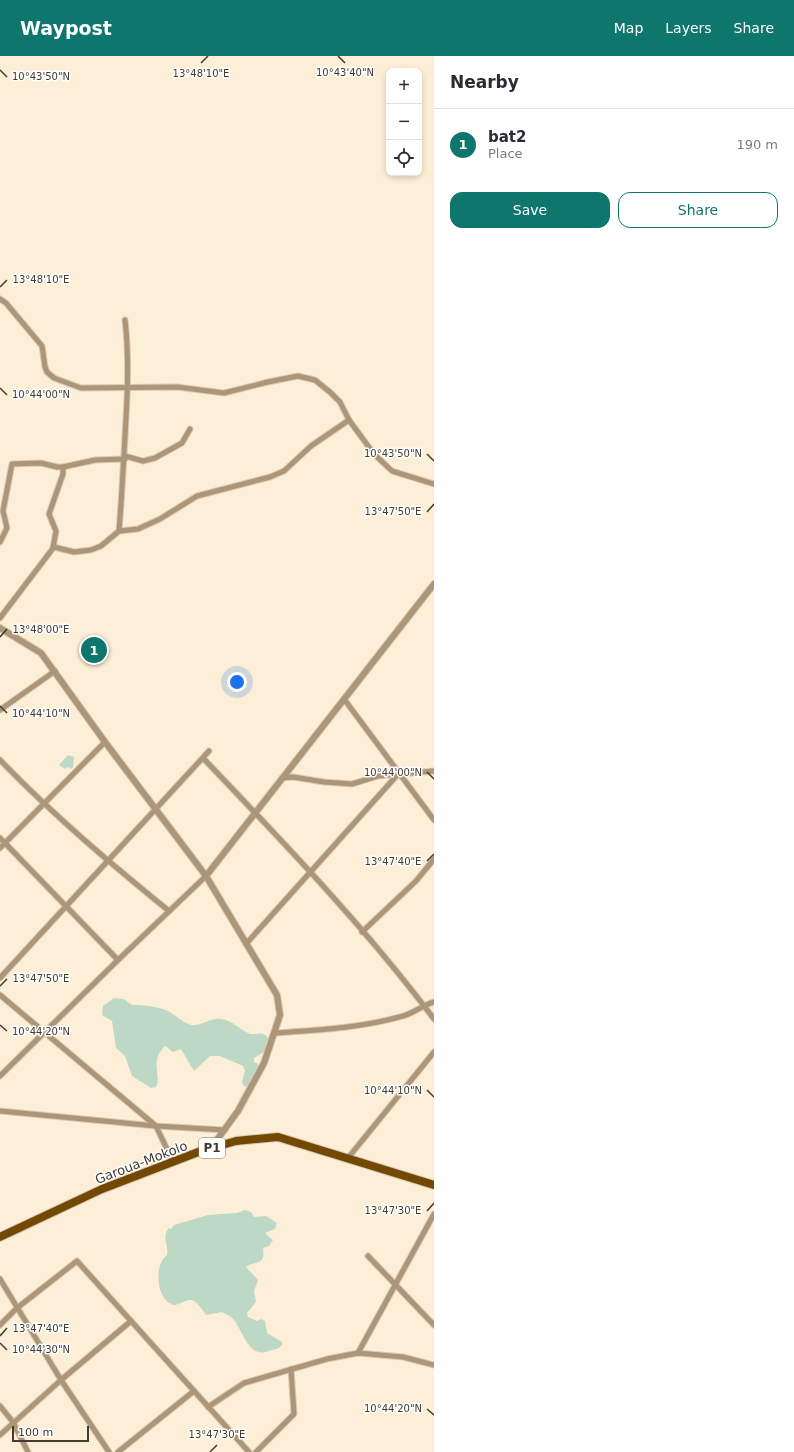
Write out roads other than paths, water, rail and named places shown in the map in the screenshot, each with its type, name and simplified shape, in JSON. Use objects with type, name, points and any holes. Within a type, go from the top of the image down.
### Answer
[{"type":"main road","name":"Garoua-Mokolo","points":[[0,1237],[102,1189],[211,1148],[236,1141],[278,1137],[434,1185]]},
{"type":"street","points":[[0,299],[6,303],[42,346],[45,367],[51,376],[82,388],[177,387],[224,393],[268,382],[303,376],[315,380],[340,402],[349,420],[374,454],[392,472],[434,484]]},
{"type":"street","points":[[119,532],[125,457],[127,387],[128,345],[125,320]]},
{"type":"street","points":[[53,548],[55,546],[74,552],[91,550],[102,546],[119,532],[138,529],[160,519],[205,493],[258,481],[279,473],[311,446],[349,420]]},
{"type":"street","points":[[0,542],[7,528],[3,511],[12,464],[41,463],[63,467],[95,460],[125,457],[143,461],[155,458],[182,443],[190,429]]},
{"type":"street","points":[[0,618],[53,548],[56,532],[49,514],[63,474],[63,467]]},
{"type":"street","points":[[0,1076],[206,876],[254,812],[434,584]]},
{"type":"street","points":[[0,628],[38,650],[55,671],[105,742],[206,876],[277,995],[280,1015],[264,1063],[238,1111],[211,1148]]},
{"type":"street","points":[[0,710],[55,671]]},
{"type":"street","points":[[344,699],[434,820]]},
{"type":"street","points":[[0,848],[105,742]]},
{"type":"street","points":[[0,978],[209,751]]},
{"type":"street","points":[[203,758],[310,872],[424,1005],[434,1019]]},
{"type":"street","points":[[0,760],[43,804],[108,861],[169,911]]},
{"type":"street","points":[[282,778],[293,777],[324,782],[352,784],[378,776],[434,771]]},
{"type":"street","points":[[246,944],[399,773]]},
{"type":"street","points":[[0,838],[118,960]]},
{"type":"street","points":[[362,932],[416,881],[434,859]]},
{"type":"street","points":[[0,995],[43,1033],[156,1126],[173,1162]]},
{"type":"street","points":[[274,1033],[333,1030],[379,1022],[406,1015],[424,1005],[434,1002]]},
{"type":"street","points":[[348,1158],[434,1052]]},
{"type":"street","points":[[0,1111],[156,1126],[225,1130]]},
{"type":"street","points":[[358,1353],[434,1214]]},
{"type":"street","points":[[368,1256],[381,1268],[395,1286],[416,1304],[434,1325]]},
{"type":"street","points":[[0,1325],[17,1308],[77,1261],[249,1452]]},
{"type":"street","points":[[0,1279],[61,1380],[109,1452]]},
{"type":"street","points":[[0,1435],[13,1422],[130,1321]]},
{"type":"street","points":[[208,1407],[244,1382],[358,1353],[403,1357],[434,1365]]},
{"type":"street","points":[[256,1452],[294,1414],[291,1369]]},
{"type":"street","points":[[118,1452],[194,1391]]},
{"type":"street","points":[[0,1406],[13,1422],[28,1452]]},
{"type":"place","name":"bat2","points":[[94,650]]}]
